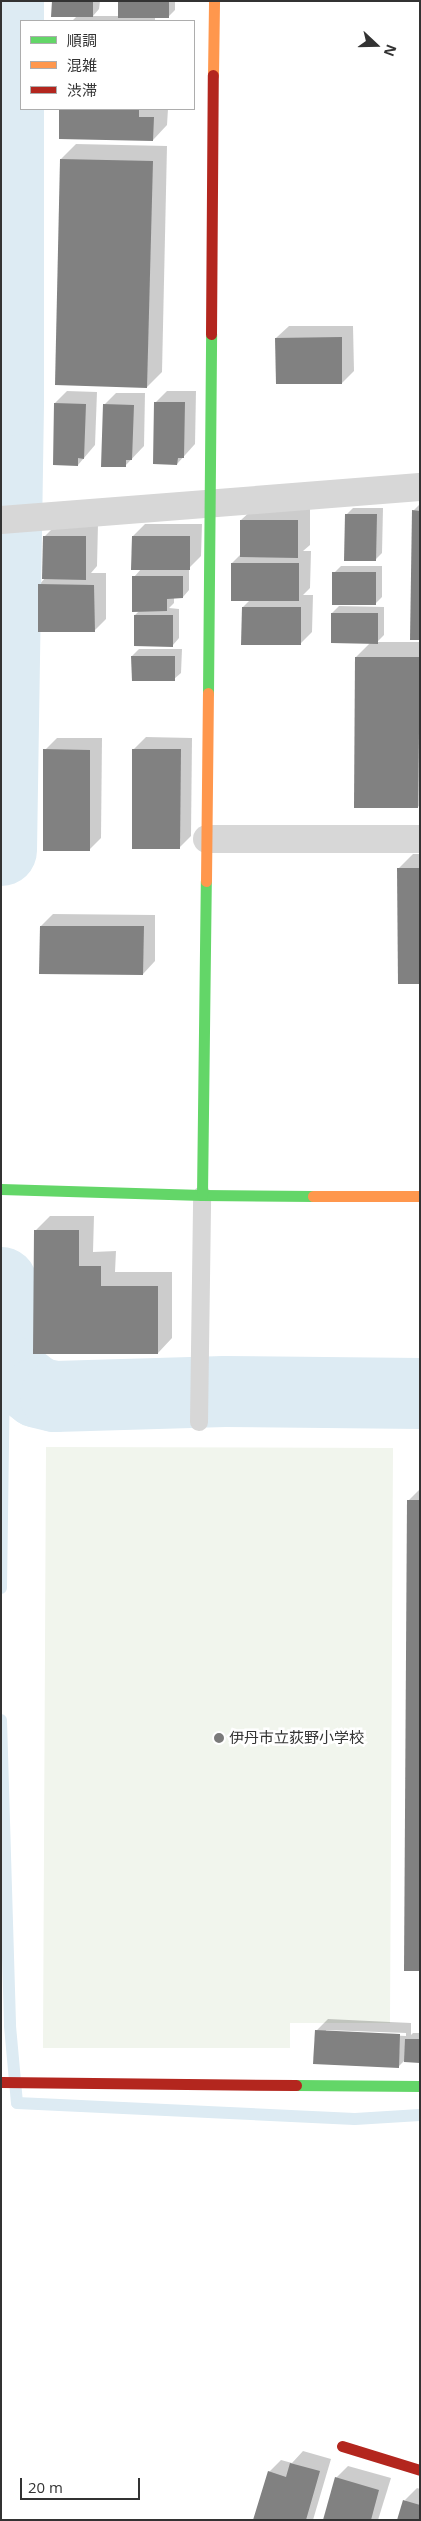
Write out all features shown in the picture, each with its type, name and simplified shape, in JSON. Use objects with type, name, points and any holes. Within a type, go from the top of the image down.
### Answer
[{"type":"street","points":[[202,1195],[214,1]]},
{"type":"street","points":[[11,519],[420,487]]},
{"type":"street","points":[[207,839],[420,839]]},
{"type":"street","points":[[1,1189],[202,1195],[420,1196]]},
{"type":"street","points":[[1,2082],[420,2086]]},
{"type":"street","points":[[342,2446],[420,2470]]},
{"type":"lane","points":[[199,1422],[202,1195]]},
{"type":"shaded area","name":"伊丹市立荻野小学校","points":[[46,1447],[393,1448],[390,2023],[290,2023],[290,2048],[43,2048]]},
{"type":"building","points":[[52,1],[93,1],[93,17],[51,17]]},
{"type":"building","points":[[118,1],[169,1],[169,18],[118,18]]},
{"type":"building","points":[[59,110],[139,110],[139,117],[154,117],[153,141],[59,139]]},
{"type":"building","points":[[60,159],[153,161],[147,388],[55,385]]},
{"type":"building","points":[[342,337],[342,384],[276,384],[275,338]]},
{"type":"building","points":[[154,402],[185,402],[184,458],[178,458],[177,465],[153,464]]},
{"type":"building","points":[[54,403],[86,404],[84,459],[78,458],[78,466],[53,465]]},
{"type":"building","points":[[103,404],[134,405],[132,460],[126,460],[126,467],[101,467]]},
{"type":"building","points":[[412,510],[420,511],[420,640],[410,640]]},
{"type":"building","points":[[345,514],[377,514],[376,561],[344,561]]},
{"type":"building","points":[[240,520],[298,520],[298,558],[240,557]]},
{"type":"building","points":[[43,536],[86,536],[86,580],[42,579]]},
{"type":"building","points":[[132,536],[190,536],[190,570],[131,570]]},
{"type":"building","points":[[231,563],[299,563],[299,601],[231,601]]},
{"type":"building","points":[[332,572],[376,572],[376,605],[332,605]]},
{"type":"building","points":[[132,576],[183,576],[183,598],[167,599],[167,611],[132,612]]},
{"type":"building","points":[[38,584],[94,585],[95,632],[38,632]]},
{"type":"building","points":[[242,607],[301,607],[301,645],[241,645]]},
{"type":"building","points":[[331,613],[378,613],[378,644],[331,643]]},
{"type":"building","points":[[134,615],[173,615],[173,647],[134,646]]},
{"type":"building","points":[[131,656],[175,656],[175,681],[132,681]]},
{"type":"building","points":[[355,657],[420,657],[418,808],[354,808]]},
{"type":"building","points":[[43,749],[90,750],[90,851],[43,851]]},
{"type":"building","points":[[132,749],[181,749],[180,849],[132,849]]},
{"type":"building","points":[[397,868],[420,868],[420,984],[398,984]]},
{"type":"building","points":[[40,926],[144,926],[143,975],[39,974]]},
{"type":"building","points":[[34,1230],[79,1230],[79,1266],[101,1266],[101,1286],[158,1286],[158,1354],[33,1354]]},
{"type":"building","points":[[407,1500],[420,1500],[420,1971],[404,1971]]},
{"type":"building","points":[[315,2030],[400,2034],[399,2068],[313,2064]]},
{"type":"building","points":[[405,2039],[420,2039],[420,2063],[404,2062]]},
{"type":"building","points":[[290,2463],[320,2471],[306,2520],[253,2520],[268,2471],[286,2477]]},
{"type":"building","points":[[335,2477],[379,2490],[371,2520],[323,2520]]},
{"type":"building","points":[[403,2500],[420,2505],[420,2520],[397,2520]]},
{"type":"waterway","points":[[1,850],[8,400],[8,1]]},
{"type":"waterway","points":[[1,1282],[4,1367],[37,1392],[55,1396],[224,1391],[420,1393]]},
{"type":"waterway","points":[[1,1588],[4,1367]]},
{"type":"waterway","points":[[1,1720],[10,2026],[17,2103],[355,2119],[420,2115]]},
{"type":"traffic: fast","points":[[208,693],[211,334]]},
{"type":"traffic: fast","points":[[202,1195],[206,881]]},
{"type":"traffic: fast","points":[[1,1189],[313,1196]]},
{"type":"traffic: fast","points":[[296,2085],[420,2086]]},
{"type":"traffic: slow","points":[[213,75],[214,1]]},
{"type":"traffic: slow","points":[[206,881],[208,693]]},
{"type":"traffic: slow","points":[[313,1196],[420,1196]]},
{"type":"traffic: jam","points":[[211,334],[213,75]]},
{"type":"traffic: jam","points":[[1,2082],[296,2085]]},
{"type":"traffic: jam","points":[[342,2446],[420,2470]]},
{"type":"place","name":"伊丹市立荻野小学校","points":[[219,1738]]}]
